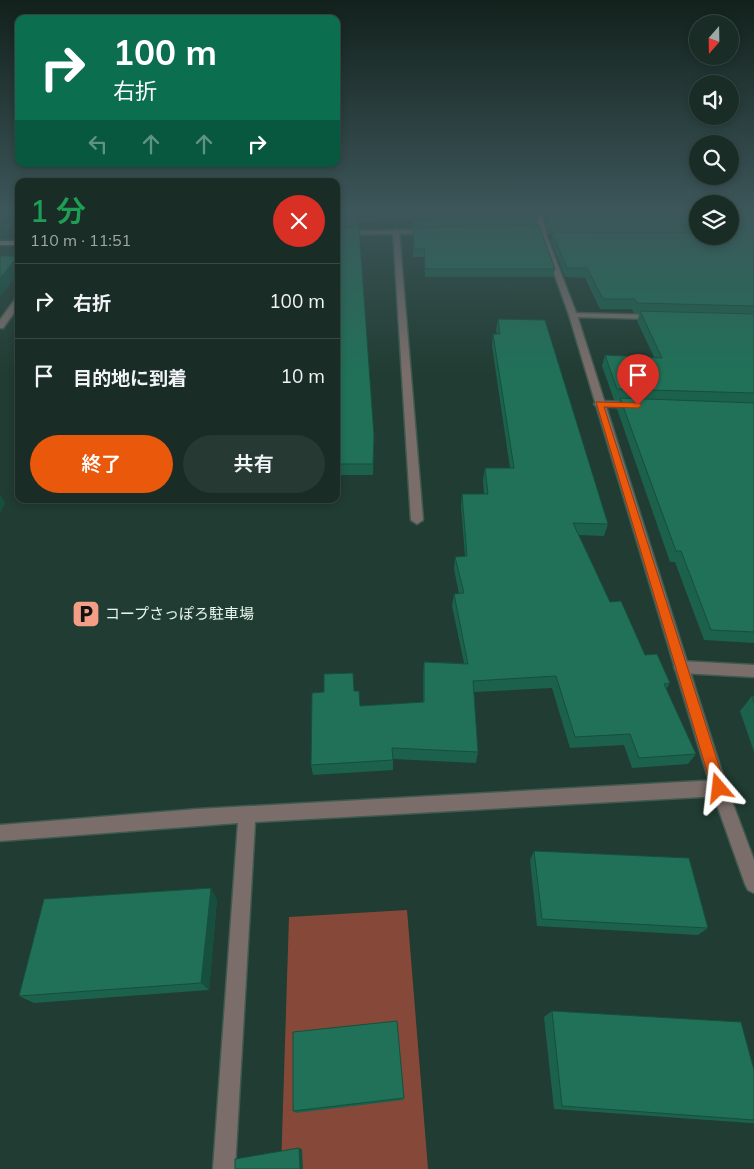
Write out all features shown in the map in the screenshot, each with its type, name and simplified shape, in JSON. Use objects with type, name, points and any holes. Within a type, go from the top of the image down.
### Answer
[{"type":"street","points":[[398,265],[417,520]]},
{"type":"street","points":[[555,265],[573,315],[719,788],[754,884]]},
{"type":"street","points":[[0,326],[15,305]]},
{"type":"street","points":[[573,315],[668,317]]},
{"type":"street","points":[[599,404],[647,406]]},
{"type":"street","points":[[681,667],[754,671]]},
{"type":"street","points":[[0,833],[247,814],[719,788]]},
{"type":"street","points":[[224,1169],[247,814]]},
{"type":"shaded area","points":[[407,910],[428,1169],[281,1169],[289,917]]},
{"type":"building","points":[[0,265],[11,265],[0,278]]},
{"type":"building","points":[[340,265],[362,265],[374,436],[373,464],[340,464]]},
{"type":"building","points":[[425,265],[553,265],[555,269],[425,269]]},
{"type":"building","points":[[566,265],[754,265],[754,306],[637,303],[635,299],[603,299],[587,268],[567,268]]},
{"type":"building","points":[[640,311],[754,314],[754,393],[617,389],[605,355],[662,358]]},
{"type":"building","points":[[498,319],[545,320],[608,524],[573,523],[610,602],[621,601],[645,655],[657,654],[670,683],[664,684],[696,754],[639,758],[630,734],[575,737],[556,676],[473,681],[478,752],[392,748],[393,760],[311,765],[312,693],[324,692],[324,674],[353,673],[354,691],[359,691],[360,706],[424,702],[424,662],[468,664],[454,594],[464,593],[455,557],[467,556],[462,494],[488,494],[485,468],[514,468],[493,334],[500,334]]},
{"type":"building","points":[[620,398],[754,403],[754,632],[711,630],[681,551],[676,551]]},
{"type":"building","points":[[534,851],[689,858],[708,928],[542,919]]},
{"type":"building","points":[[211,888],[201,983],[19,996],[44,899]]},
{"type":"building","points":[[552,1011],[741,1022],[754,1070],[754,1120],[562,1106]]},
{"type":"building","points":[[397,1021],[404,1098],[293,1111],[293,1032]]},
{"type":"building","points":[[299,1148],[300,1169],[235,1169],[235,1159]]},
{"type":"place","name":"コープさっぽろ駐車場","points":[[86,614]]},
{"type":"route","points":[[638,405],[599,404],[719,788]]}]
